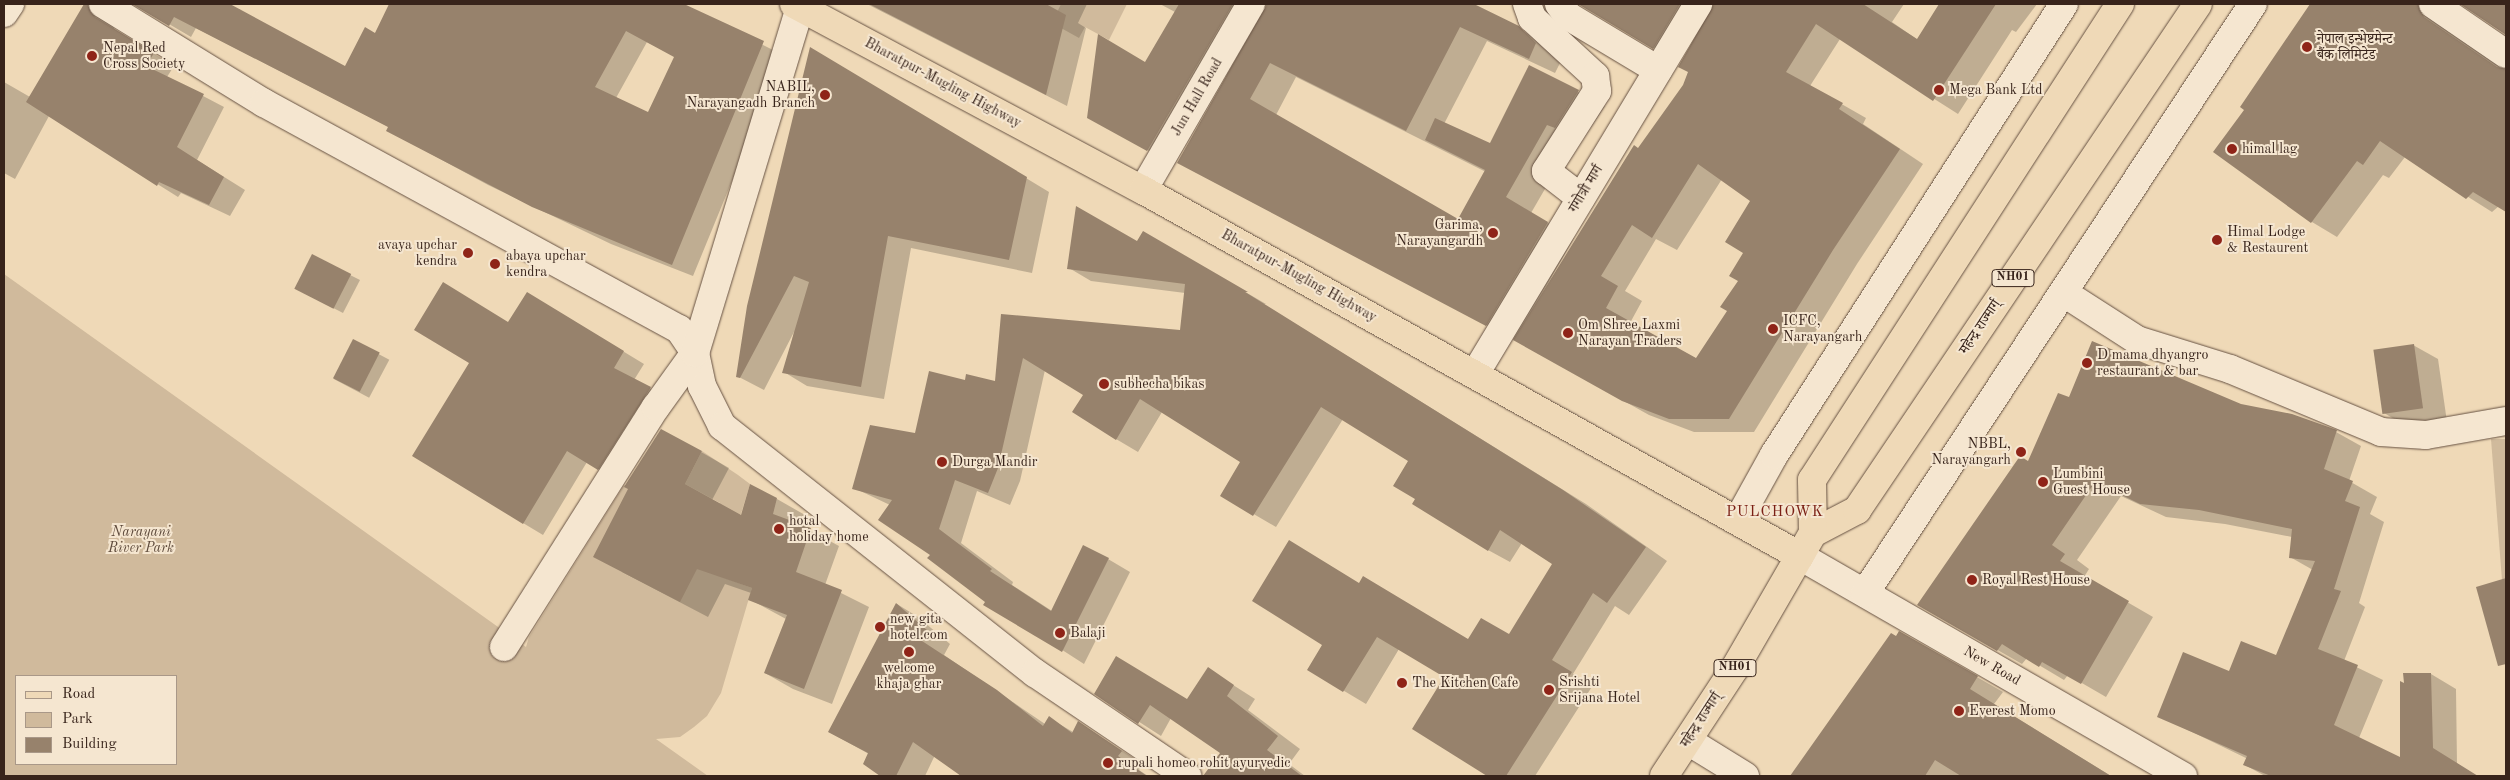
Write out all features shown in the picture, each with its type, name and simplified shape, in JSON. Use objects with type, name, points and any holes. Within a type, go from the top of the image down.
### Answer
[{"type":"main road","name":"महेन्द्र राज्मार्ग्","points":[[1664,776],[1736,668],[1806,545],[1812,480],[2120,4]]},
{"type":"main road","name":"महेन्द्र राज्मार्ग्","points":[[1806,545],[1857,510],[2198,4]]},
{"type":"main road","name":"Bharatpur-Mugling Highway","points":[[798,5],[1143,190],[1738,520],[1806,545]]},
{"type":"street","points":[[4,13],[10,4]]},
{"type":"street","points":[[103,4],[264,103],[649,310],[679,329],[695,353],[702,386],[722,426],[1035,673],[1187,776]]},
{"type":"street","name":"Jun Hall Road","points":[[1143,190],[1251,4]]},
{"type":"street","points":[[1527,4],[1532,18],[1595,76],[1597,91],[1546,171],[1581,198]]},
{"type":"street","points":[[1560,4],[1568,16],[1658,70]]},
{"type":"street","name":"गंगोत्री मार्ग","points":[[1475,374],[1698,4]]},
{"type":"street","points":[[1738,520],[1774,455],[2064,4]]},
{"type":"street","points":[[1865,593],[2064,294],[2253,4]]},
{"type":"street","points":[[2433,4],[2506,54]]},
{"type":"street","points":[[504,647],[656,406],[695,353],[798,5]]},
{"type":"street","points":[[2064,294],[2137,340],[2230,369],[2381,432],[2426,436],[2506,420]]},
{"type":"street","name":"New Road","points":[[1806,545],[1865,593],[2183,776]]},
{"type":"street","points":[[1688,740],[1745,776]]},
{"type":"green space","points":[[1061,4],[1127,4],[1109,40],[1085,27],[1079,38],[1052,23]]},
{"type":"green space","name":"Narayani River Park","points":[[4,274],[526,647],[529,637],[624,485],[706,530],[720,503],[685,484],[702,451],[738,475],[750,484],[722,577],[752,588],[721,693],[707,716],[680,737],[656,739],[708,776],[4,776]]},
{"type":"green space","points":[[2491,439],[2506,439],[2506,578],[2502,580]]},
{"type":"building","points":[[84,4],[87,4],[95,17],[154,53],[146,66],[204,94],[177,147],[224,177],[209,205],[159,182],[157,186],[26,102]]},
{"type":"building","points":[[132,4],[230,4],[345,66],[365,27],[375,33],[389,4],[684,4],[764,41],[672,265],[532,207],[386,131],[388,127],[174,17],[169,26]],"holes":[[[626,31],[674,57],[648,112],[595,87]]]},
{"type":"building","points":[[869,4],[1046,4],[1066,15],[1046,95]]},
{"type":"building","points":[[1179,4],[1233,4],[1147,151],[1087,118],[1098,34],[1145,62]]},
{"type":"building","points":[[1267,4],[1474,4],[1519,26],[1536,43],[1529,59],[1460,27],[1406,131],[1270,63],[1250,99],[1458,219],[1485,170],[1425,140],[1435,118],[1490,143],[1529,65],[1579,90],[1555,128],[1547,125],[1506,197],[1548,222],[1486,326],[1177,163]]},
{"type":"building","points":[[1578,4],[1680,4],[1653,49]]},
{"type":"building","points":[[1714,4],[1863,4],[1917,39],[1939,4],[1996,4],[1933,101],[1816,24],[1786,72],[1843,103],[1839,109],[1900,149],[1833,250],[1729,419],[1669,419],[1622,401],[1513,340],[1634,145],[1638,148],[1683,85],[1688,72],[1678,67]],"holes":[[[1698,164],[1750,201],[1725,242],[1743,253],[1729,276],[1738,281],[1720,307],[1727,311],[1696,358],[1606,308],[1618,286],[1601,276],[1632,225],[1652,238]]]},
{"type":"building","points":[[2310,4],[2418,4],[2424,17],[2497,67],[2506,69],[2506,212],[2473,192],[2466,199],[2380,141],[2363,165],[2357,161],[2311,223],[2213,152],[2244,110],[2240,107]]},
{"type":"building","points":[[2460,4],[2506,4],[2506,35]]},
{"type":"building","points":[[810,47],[1027,177],[1009,260],[888,236],[861,387],[782,373],[809,282],[794,276],[740,378],[736,377],[747,306]]},
{"type":"building","points":[[1076,206],[1137,241],[1143,231],[1248,292],[1245,292],[1563,490],[1646,547],[1607,603],[1593,593],[1552,660],[1572,672],[1506,776],[1487,776],[1412,729],[1444,677],[1377,637],[1343,692],[1307,670],[1322,645],[1252,601],[1289,540],[1359,583],[1363,576],[1468,639],[1481,618],[1509,634],[1552,564],[1500,530],[1488,551],[1412,504],[1415,499],[1393,486],[1408,461],[1321,407],[1253,516],[1220,496],[1240,462],[1140,399],[1116,440],[1072,412],[1083,395],[1023,358],[998,468],[988,493],[955,480],[939,529],[992,569],[990,571],[1051,611],[1083,545],[1109,558],[1062,652],[983,605],[985,602],[927,558],[930,555],[878,520],[892,500],[852,489],[870,425],[915,433],[929,371],[965,380],[966,374],[995,381],[1001,314],[1180,330],[1185,284],[1067,269]]},
{"type":"building","points":[[312,254],[351,274],[333,309],[294,289]]},
{"type":"building","points":[[443,282],[508,322],[527,292],[624,351],[614,368],[651,387],[598,470],[567,451],[523,524],[412,456],[469,363],[414,330]]},
{"type":"building","points":[[353,339],[380,353],[360,392],[333,378]]},
{"type":"building","points":[[2092,341],[2241,404],[2292,414],[2337,430],[2324,469],[2353,481],[2345,501],[2360,507],[2334,589],[2341,591],[2318,649],[2358,665],[2334,725],[2400,757],[2400,681],[2404,683],[2403,673],[2431,673],[2433,748],[2478,776],[2271,776],[2243,765],[2247,756],[2157,717],[2183,652],[2229,671],[2241,641],[2276,655],[2315,561],[2289,558],[2292,529],[2199,510],[2140,504],[2095,482],[2052,545],[2065,554],[2060,561],[2129,601],[2081,684],[2042,662],[2039,667],[2002,644],[1997,651],[1917,605],[2020,456],[2028,461],[2058,393],[2069,397]]},
{"type":"building","points":[[2414,344],[2423,408],[2382,414],[2373,350]]},
{"type":"building","points":[[661,429],[702,451],[685,484],[741,515],[750,484],[777,498],[773,514],[811,528],[796,572],[842,590],[804,689],[764,673],[787,615],[748,600],[752,588],[697,569],[680,602],[593,557],[628,489],[624,487]]},
{"type":"building","points":[[2506,578],[2506,664],[2498,666],[2476,587]]},
{"type":"building","points":[[896,603],[928,631],[922,641],[997,690],[1043,726],[1049,716],[1072,733],[1078,721],[1122,751],[1118,756],[1147,776],[961,776],[913,742],[896,776],[880,776],[863,764],[868,753],[828,732]]},
{"type":"building","points":[[1899,631],[1978,676],[1970,689],[2111,776],[1961,776],[1935,760],[1925,776],[1790,776],[1891,633],[1896,636]]},
{"type":"building","points":[[1116,656],[1187,699],[1208,667],[1234,685],[1227,696],[1278,736],[1267,750],[1302,776],[1203,776],[1220,753],[1150,705],[1138,724],[1094,694]]},
{"type":"place","name":"नेपाल इन्भेष्टमेन्ट बैंक लिमिटेड","points":[[2307,47]]},
{"type":"place","name":"Nepal Red Cross Society","points":[[92,56]]},
{"type":"place","name":"Mega Bank Ltd","points":[[1939,90]]},
{"type":"place","name":"NABIL, Narayangadh Branch","points":[[825,95]]},
{"type":"place","name":"himal lag","points":[[2232,149]]},
{"type":"place","name":"Garima, Narayangardh","points":[[1493,233]]},
{"type":"place","name":"Himal Lodge & Restaurent","points":[[2217,240]]},
{"type":"place","name":"avaya upchar kendra","points":[[468,253]]},
{"type":"place","name":"abaya upchar kendra","points":[[495,264]]},
{"type":"place","name":"ICFC, Narayangarh","points":[[1773,329]]},
{"type":"place","name":"Om Shree Laxmi Narayan Traders","points":[[1568,333]]},
{"type":"place","name":"D mama dhyangro restaurant & bar","points":[[2087,363]]},
{"type":"place","name":"subhecha bikas","points":[[1104,384]]},
{"type":"place","name":"NBBL, Narayangarh","points":[[2021,452]]},
{"type":"place","name":"Durga Mandir","points":[[942,462]]},
{"type":"place","name":"Lumbini Guest House","points":[[2043,482]]},
{"type":"place","name":"hotal holiday home","points":[[779,529]]},
{"type":"place","name":"Royal Rest House","points":[[1972,580]]},
{"type":"place","name":"new gita hotel.com","points":[[880,627]]},
{"type":"place","name":"Balaji","points":[[1060,633]]},
{"type":"place","name":"welcome khaja ghar","points":[[909,652]]},
{"type":"place","name":"The Kitchen Cafe","points":[[1402,683]]},
{"type":"place","name":"Srishti Srijana Hotel","points":[[1549,690]]},
{"type":"place","name":"Everest Momo","points":[[1959,711]]},
{"type":"place","name":"rupali homeo rohit ayurvedic","points":[[1108,763]]},
{"type":"district","name":"PULCHOWK","points":[[1775,513]]}]
